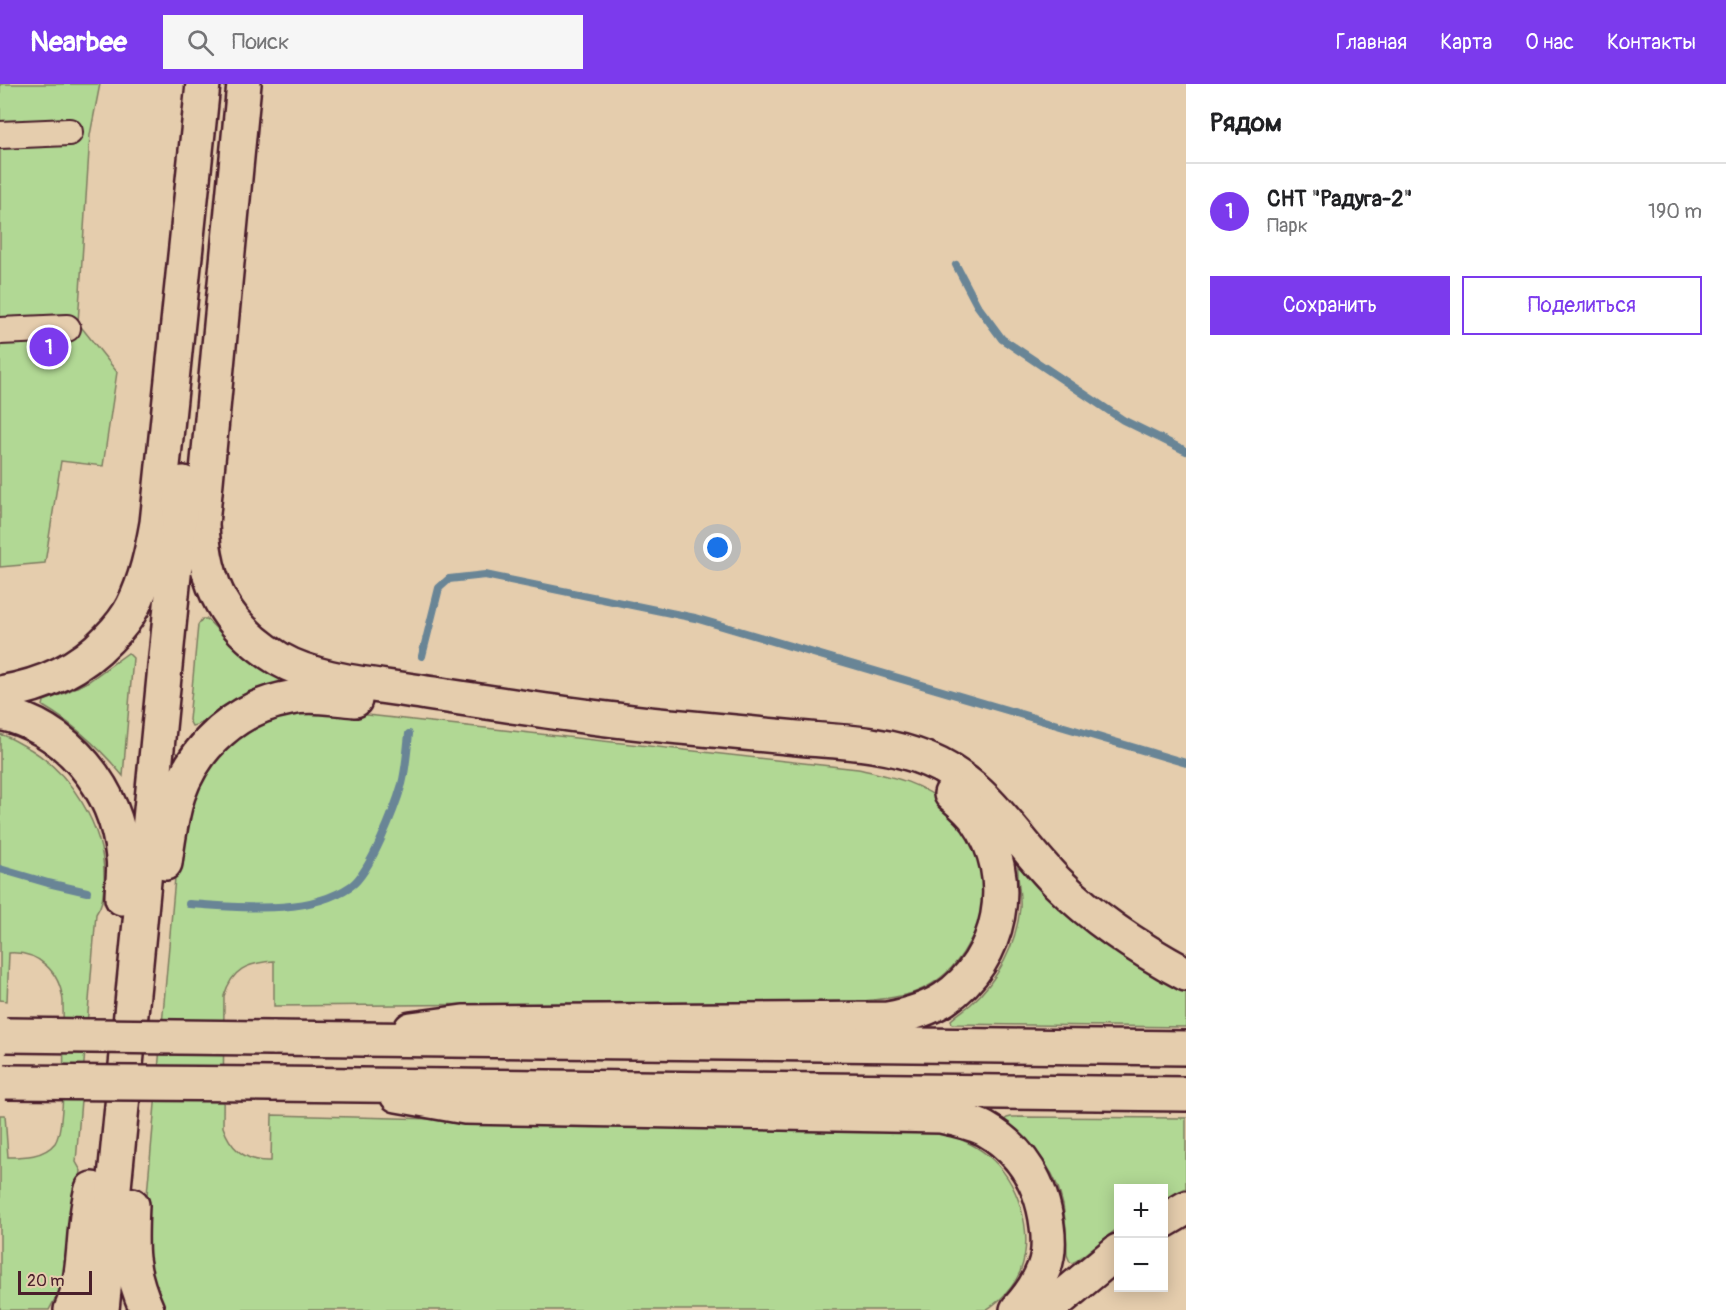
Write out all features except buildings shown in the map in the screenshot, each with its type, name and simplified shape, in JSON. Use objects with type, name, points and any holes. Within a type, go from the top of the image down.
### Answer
[{"type":"main road","points":[[0,693],[20,690],[47,681],[77,666],[118,628],[132,608],[143,583],[157,523],[203,84]]},
{"type":"main road","points":[[102,1310],[223,84]]},
{"type":"main road","points":[[244,84],[202,524],[202,546],[212,585],[235,622],[249,637],[264,649],[295,667],[328,677],[496,704],[675,726],[874,745],[904,752],[947,769],[984,796],[1040,863],[1078,901],[1127,938],[1186,974]]},
{"type":"main road","points":[[132,989],[158,923],[165,863],[177,797],[196,759],[218,733],[238,717],[270,702],[302,697],[423,704],[496,704]]},
{"type":"main road","points":[[0,713],[39,727],[55,736],[86,766],[106,799],[114,816],[124,858],[121,922],[132,989]]},
{"type":"main road","points":[[339,1039],[463,1022],[888,1019],[927,1008],[944,998],[975,970],[988,948],[1000,908],[998,868],[993,850],[977,820],[947,792],[930,780],[896,767],[745,746],[675,726]]},
{"type":"main road","points":[[3,1035],[1186,1048]]},
{"type":"main road","points":[[3,1082],[1186,1094]]},
{"type":"main road","points":[[339,1085],[465,1107],[940,1116],[964,1120],[983,1129],[1013,1150],[1023,1161],[1042,1196],[1048,1236],[1045,1267],[1036,1287],[1017,1310]]},
{"type":"main road","points":[[71,1310],[80,1276],[91,1192],[121,1114]]},
{"type":"main road","points":[[121,1114],[133,1195],[130,1246],[133,1272],[147,1310]]},
{"type":"main road","points":[[1168,1219],[1186,1208]]},
{"type":"main road","points":[[1047,1310],[1114,1255]]},
{"type":"lane","points":[[0,135],[69,132]]},
{"type":"lane","points":[[0,332],[67,328]]},
{"type":"green space","points":[[0,84],[100,84],[90,135],[78,323],[117,372],[103,466],[61,461],[45,563],[0,567]]},
{"type":"green space","points":[[202,619],[207,619],[251,661],[283,678],[282,683],[245,695],[224,706],[201,723],[192,726],[189,720],[198,625]]},
{"type":"green space","points":[[128,653],[133,658],[123,776],[86,738],[43,706],[44,701],[89,681]]},
{"type":"green space","points":[[313,709],[858,769],[893,777],[916,785],[937,797],[948,806],[968,834],[976,849],[984,881],[981,914],[963,953],[946,973],[933,983],[911,993],[864,1001],[274,1006],[274,961],[248,966],[231,979],[224,996],[223,1127],[230,1142],[241,1153],[262,1161],[271,1161],[272,1115],[936,1131],[962,1140],[986,1154],[998,1165],[1015,1192],[1025,1224],[1026,1241],[1020,1272],[1010,1289],[986,1310],[166,1310],[152,1282],[144,1229],[177,855],[183,823],[204,772],[231,740],[270,717]]},
{"type":"green space","points":[[0,734],[39,755],[70,785],[92,822],[103,863],[104,884],[101,903],[96,914],[76,1162],[81,1171],[65,1280],[49,1310],[0,1310],[0,1115],[5,1115],[8,1157],[40,1154],[50,1148],[59,1133],[64,1053],[61,991],[58,981],[46,965],[30,956],[9,953],[7,1001],[0,1000]]},
{"type":"green space","points":[[1018,866],[1054,902],[1103,943],[1136,965],[1186,992],[1186,1027],[952,1024],[951,1020],[970,1005],[989,985],[1010,949],[1020,908]]},
{"type":"green space","points":[[1007,1118],[1186,1118],[1186,1188],[1168,1198],[1168,1184],[1114,1184],[1114,1231],[1072,1263],[1067,1255],[1063,1205],[1058,1187],[1035,1148],[1003,1121]]},
{"type":"waterway","points":[[956,265],[977,305],[1002,339],[1123,420],[1186,451]]},
{"type":"waterway","points":[[422,656],[439,588],[449,579],[485,575],[695,618],[1186,763]]},
{"type":"waterway","points":[[189,904],[251,908],[294,906],[333,896],[351,886],[374,854],[394,808],[402,784],[409,734]]},
{"type":"waterway","points":[[0,869],[87,892]]},
{"type":"place","name":"СНТ \"Радуга-2\"","points":[[49,347]]}]
